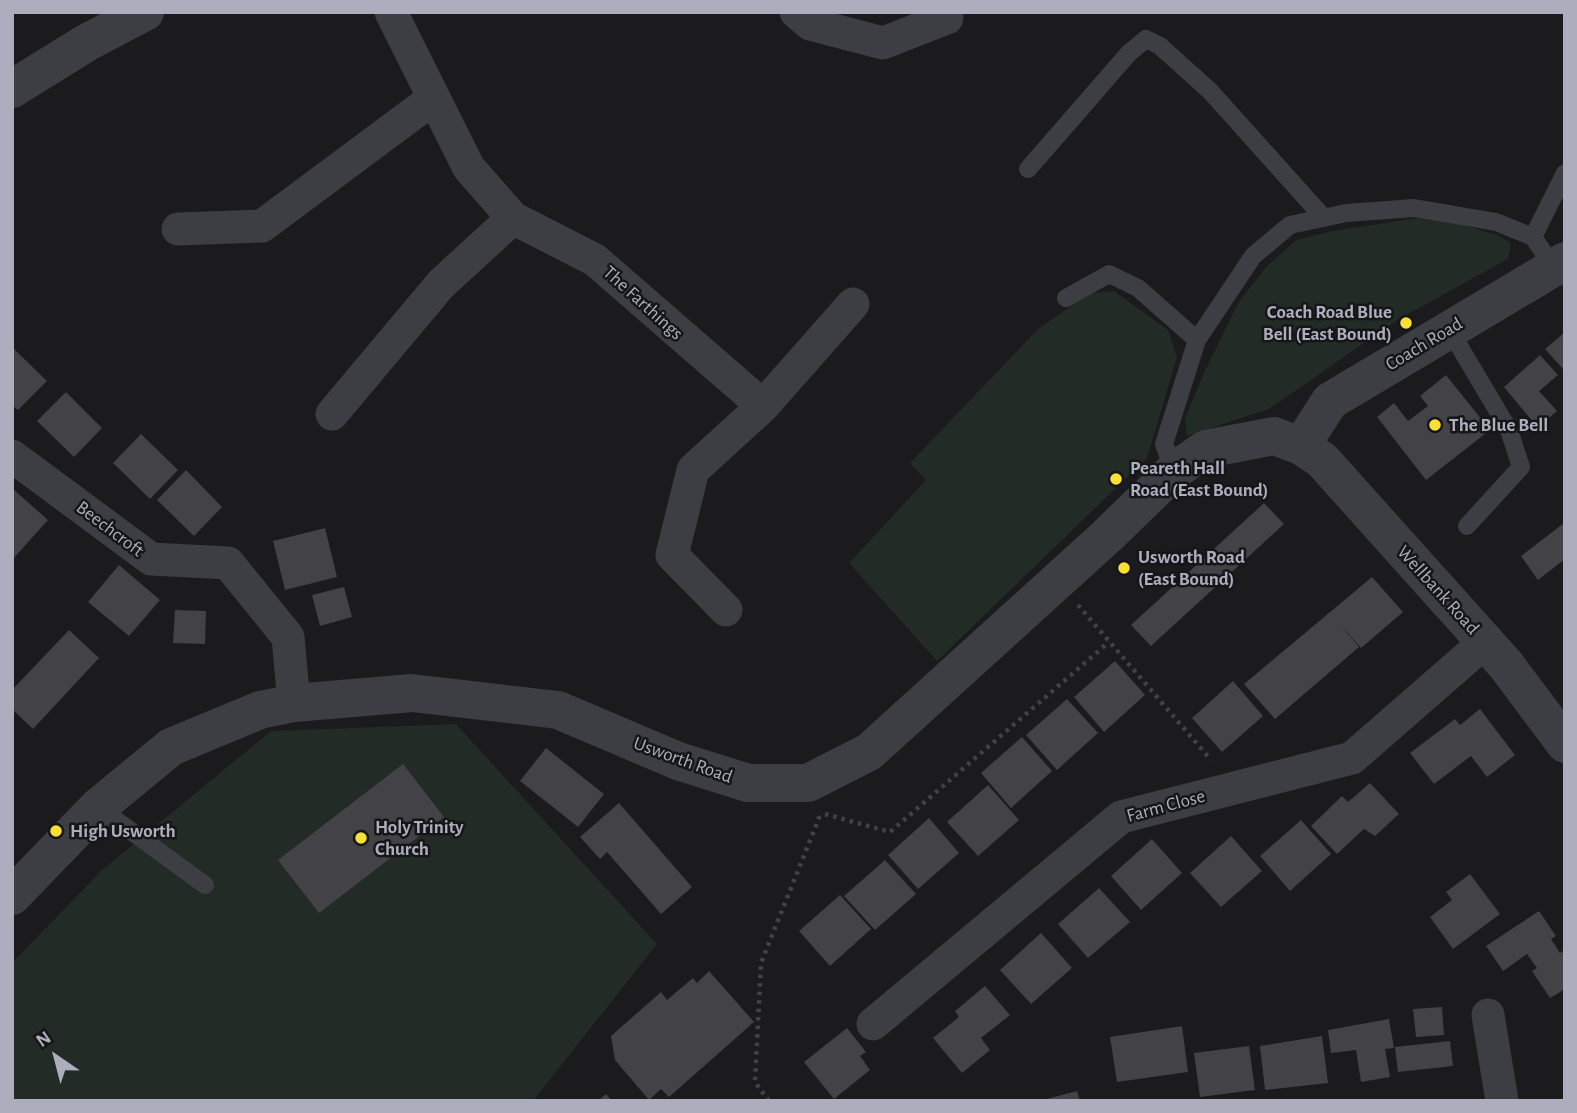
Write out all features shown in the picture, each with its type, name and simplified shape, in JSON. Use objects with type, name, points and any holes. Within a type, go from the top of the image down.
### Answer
[{"type":"street","points":[[12,89],[86,43],[145,12]]},
{"type":"street","name":"The Farthings","points":[[391,12],[469,168],[513,218],[595,260],[762,406]]},
{"type":"street","points":[[796,12],[810,24],[883,43],[947,18]]},
{"type":"street","points":[[178,229],[262,226],[434,98]]},
{"type":"street","points":[[332,414],[442,284],[513,218]]},
{"type":"street","name":"Coach Road","points":[[1301,446],[1330,401],[1559,265]]},
{"type":"street","points":[[726,610],[672,555],[693,470],[762,406],[853,304]]},
{"type":"street","name":"Usworth Road","points":[[12,896],[98,807],[171,747],[260,710],[294,703],[412,693],[558,710],[678,761],[813,801],[1058,581],[1174,471],[1206,449],[1239,442],[1274,436],[1301,446]]},
{"type":"street","name":"Wellbank Road","points":[[1301,446],[1322,460],[1506,665],[1565,744]]},
{"type":"street","name":"Beechcroft","points":[[12,456],[151,559],[228,563],[288,637],[294,703]]},
{"type":"street","name":"Farm Close","points":[[873,1024],[1121,817],[1352,758],[1485,642]]},
{"type":"street","points":[[1488,1015],[1501,1101]]},
{"type":"lane","points":[[1028,169],[1129,52],[1146,39],[1160,47],[1210,91],[1324,218]]},
{"type":"lane","points":[[1532,237],[1565,173]]},
{"type":"lane","points":[[1174,471],[1164,444],[1197,340],[1253,256],[1290,225],[1324,218],[1414,208],[1496,222],[1532,237],[1559,265]]},
{"type":"lane","points":[[1066,298],[1109,274],[1138,288],[1197,340]]},
{"type":"lane","points":[[1449,329],[1509,430],[1521,467],[1467,526]]},
{"type":"lane","points":[[98,807],[205,885]]},
{"type":"path","points":[[1058,581],[1235,788]]},
{"type":"path","points":[[769,1101],[755,1082],[761,963],[813,801],[824,813],[890,832],[1109,642]]},
{"type":"shaded area","points":[[1418,218],[1465,225],[1499,236],[1511,243],[1508,259],[1399,319],[1269,409],[1187,436],[1185,418],[1204,373],[1238,303],[1266,267],[1296,240],[1332,231]]},
{"type":"shaded area","points":[[1114,291],[1168,330],[1177,357],[1147,458],[937,661],[849,563],[926,480],[910,463],[1038,329],[1090,293]]},
{"type":"shaded area","points":[[456,724],[657,944],[533,1101],[12,1101],[12,963],[102,870],[271,731]]},
{"type":"building","points":[[1565,332],[1565,368],[1563,369],[1545,349]]},
{"type":"building","points":[[12,347],[47,381],[18,410],[12,405]]},
{"type":"building","points":[[1540,355],[1558,375],[1539,391],[1557,411],[1538,428],[1504,387]]},
{"type":"building","name":"The Blue Bell","points":[[1446,375],[1490,430],[1426,480],[1377,417],[1394,403],[1408,421],[1428,406],[1420,396]]},
{"type":"building","points":[[66,392],[102,428],[74,457],[37,421]]},
{"type":"building","points":[[141,434],[178,470],[150,499],[113,463]]},
{"type":"building","points":[[186,470],[222,507],[194,536],[157,500]]},
{"type":"building","points":[[12,488],[48,520],[12,560]]},
{"type":"building","points":[[1264,503],[1284,524],[1151,646],[1131,625]]},
{"type":"building","points":[[1564,523],[1565,559],[1538,580],[1521,556]]},
{"type":"building","points":[[325,528],[337,577],[285,590],[273,541]]},
{"type":"building","points":[[119,565],[160,600],[129,636],[88,602]]},
{"type":"building","points":[[1372,577],[1403,612],[1361,648],[1338,622],[1359,647],[1275,719],[1244,684]]},
{"type":"building","points":[[344,587],[352,617],[320,626],[312,595]]},
{"type":"building","points":[[175,610],[206,611],[205,644],[173,643]]},
{"type":"building","points":[[69,630],[99,658],[33,729],[12,709],[12,690]]},
{"type":"building","points":[[1115,661],[1145,695],[1104,732],[1074,697]]},
{"type":"building","points":[[1233,681],[1263,716],[1222,752],[1192,718]]},
{"type":"building","points":[[1067,699],[1098,733],[1057,770],[1026,735]]},
{"type":"building","points":[[1480,709],[1515,755],[1487,777],[1471,756],[1434,784],[1410,753],[1455,719],[1460,725]]},
{"type":"building","points":[[1022,737],[1052,771],[1011,808],[981,773]]},
{"type":"building","points":[[546,748],[604,794],[578,827],[520,781]]},
{"type":"building","name":"Holy Trinity Church","points":[[403,764],[444,817],[319,913],[278,860]]},
{"type":"building","points":[[1370,783],[1399,814],[1375,836],[1364,829],[1337,854],[1311,826],[1342,796],[1348,802]]},
{"type":"building","points":[[988,785],[1019,820],[978,856],[947,822]]},
{"type":"building","points":[[619,803],[692,887],[661,914],[607,852],[600,859],[580,837]]},
{"type":"building","points":[[929,818],[959,853],[918,889],[888,855]]},
{"type":"building","points":[[1301,820],[1331,854],[1290,891],[1260,856]]},
{"type":"building","points":[[1231,836],[1262,871],[1221,907],[1190,873]]},
{"type":"building","points":[[1152,839],[1182,873],[1141,910],[1111,876]]},
{"type":"building","points":[[885,860],[916,894],[875,930],[844,896]]},
{"type":"building","points":[[1470,874],[1500,914],[1453,949],[1430,917],[1452,900],[1446,892]]},
{"type":"building","points":[[1099,888],[1130,922],[1088,958],[1058,924]]},
{"type":"building","points":[[840,895],[871,929],[830,966],[799,931]]},
{"type":"building","points":[[1539,911],[1556,936],[1551,939],[1560,953],[1565,950],[1565,989],[1550,998],[1532,971],[1537,968],[1527,954],[1503,971],[1486,946]]},
{"type":"building","points":[[1041,933],[1072,968],[1031,1004],[1000,970]]},
{"type":"building","points":[[709,971],[754,1022],[669,1097],[661,1089],[649,1100],[615,1060],[611,1036],[661,992],[667,1000],[693,978],[697,983]]},
{"type":"building","points":[[985,986],[1010,1015],[981,1038],[990,1050],[962,1073],[933,1038],[959,1017],[955,1011]]},
{"type":"building","points":[[1442,1007],[1444,1035],[1416,1037],[1413,1009]]},
{"type":"building","points":[[1389,1019],[1394,1048],[1385,1049],[1390,1077],[1361,1082],[1356,1050],[1331,1053],[1328,1030]]},
{"type":"building","points":[[1182,1026],[1188,1072],[1117,1082],[1110,1037]]},
{"type":"building","points":[[847,1028],[866,1052],[860,1056],[870,1070],[834,1099],[804,1062]]},
{"type":"building","points":[[1322,1036],[1328,1083],[1265,1090],[1260,1046]]},
{"type":"building","points":[[1450,1041],[1453,1066],[1398,1072],[1395,1047]]},
{"type":"building","points":[[1249,1046],[1255,1090],[1200,1097],[1194,1053]]},
{"type":"building","points":[[1077,1091],[1080,1101],[1043,1101],[1043,1100]]},
{"type":"building","points":[[606,1094],[612,1101],[598,1101]]},
{"type":"place","name":"Coach Road Blue Bell (East Bound)","points":[[1406,323]]},
{"type":"place","name":"The Blue Bell","points":[[1435,425]]},
{"type":"place","name":"Peareth Hall Road (East Bound)","points":[[1116,479]]},
{"type":"place","name":"Usworth Road (East Bound)","points":[[1124,568]]},
{"type":"place","name":"High Usworth","points":[[56,831]]},
{"type":"place","name":"Holy Trinity Church","points":[[361,838]]}]
